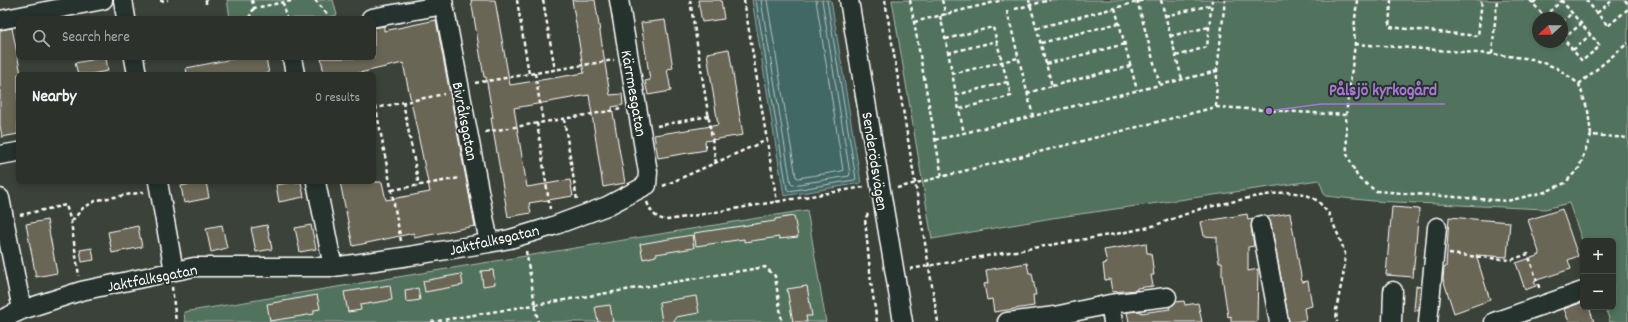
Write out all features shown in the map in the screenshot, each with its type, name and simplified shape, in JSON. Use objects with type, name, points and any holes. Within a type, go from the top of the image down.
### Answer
[{"type":"street","points":[[20,16],[102,0]]},
{"type":"street","points":[[123,0],[126,16]]},
{"type":"street","name":"Kärrmesgatan","points":[[619,0],[648,172],[654,186]]},
{"type":"street","name":"Senderödsvägen","points":[[849,0],[876,192],[894,271],[903,322]]},
{"type":"street","points":[[376,17],[443,3]]},
{"type":"street","name":"Bivråksgatan","points":[[443,3],[489,243]]},
{"type":"street","points":[[0,20],[16,17]]},
{"type":"street","points":[[292,60],[295,72]]},
{"type":"street","points":[[0,156],[16,152]]},
{"type":"street","points":[[316,184],[333,267]]},
{"type":"street","points":[[159,185],[172,272]]},
{"type":"street","name":"Jaktfalksgatan","points":[[0,320],[22,310],[81,291],[194,267],[333,267],[403,258],[489,243],[553,226],[607,206],[654,186]]},
{"type":"street","points":[[0,198],[22,310]]},
{"type":"street","points":[[1261,224],[1279,322]]},
{"type":"street","points":[[1428,322],[1437,227]]},
{"type":"street","points":[[1392,322],[1393,291]]},
{"type":"street","points":[[1494,322],[1580,292]]},
{"type":"street","points":[[1007,322],[1055,319],[1110,304],[1167,297]]},
{"type":"street","points":[[1110,304],[1113,322]]},
{"type":"path","points":[[160,1],[168,0]]},
{"type":"path","points":[[206,0],[206,6]]},
{"type":"path","points":[[250,16],[254,8],[252,0]]},
{"type":"path","points":[[254,8],[296,0]]},
{"type":"path","points":[[316,0],[328,15]]},
{"type":"path","points":[[517,0],[529,74]]},
{"type":"path","points":[[543,0],[554,70]]},
{"type":"path","points":[[690,0],[710,116],[716,163]]},
{"type":"path","points":[[744,0],[777,202]]},
{"type":"path","points":[[885,0],[938,322]]},
{"type":"path","points":[[910,0],[942,177]]},
{"type":"path","points":[[942,0],[946,15]]},
{"type":"path","points":[[914,22],[1003,0]]},
{"type":"path","points":[[1029,0],[1052,86]]},
{"type":"path","points":[[1015,9],[1050,0]]},
{"type":"path","points":[[1037,28],[1145,0]]},
{"type":"path","points":[[1161,0],[1182,79]]},
{"type":"path","points":[[1176,56],[1207,47],[1212,0]]},
{"type":"path","points":[[1216,107],[1225,0]]},
{"type":"path","points":[[1355,44],[1492,54],[1532,59],[1557,68],[1579,84],[1588,111],[1591,135],[1579,168],[1565,183],[1545,192],[1507,201],[1376,191],[1358,178],[1347,154],[1346,115],[1355,44],[1354,29],[1358,0]]},
{"type":"path","points":[[1391,0],[1389,27],[1478,36],[1482,0]]},
{"type":"path","points":[[1492,54],[1497,0]]},
{"type":"path","points":[[1530,0],[1541,12]]},
{"type":"path","points":[[1533,3],[1537,0]]},
{"type":"path","points":[[1550,12],[1562,0],[1600,46],[1582,61],[1568,44]]},
{"type":"path","points":[[1587,0],[1608,26],[1628,9]]},
{"type":"path","points":[[1597,13],[1613,0]]},
{"type":"path","points":[[1625,0],[1628,4]]},
{"type":"path","points":[[1137,1],[1160,85]]},
{"type":"path","points":[[283,2],[286,16]]},
{"type":"path","points":[[1165,16],[1211,5]]},
{"type":"path","points":[[1115,8],[1137,90]]},
{"type":"path","points":[[1006,11],[1033,116]]},
{"type":"path","points":[[1568,17],[1572,13]]},
{"type":"path","points":[[940,16],[946,39],[958,109],[964,133]]},
{"type":"path","points":[[1041,43],[1119,23]]},
{"type":"path","points":[[1568,34],[1581,24]]},
{"type":"path","points":[[946,39],[993,27],[1011,96],[958,109]]},
{"type":"path","points":[[1170,36],[1209,27]]},
{"type":"path","points":[[1573,50],[1590,35]]},
{"type":"path","points":[[948,53],[997,41]]},
{"type":"path","points":[[1579,84],[1628,43]]},
{"type":"path","points":[[1046,64],[1124,44]]},
{"type":"path","points":[[403,258],[392,190],[376,108],[460,88],[529,74],[628,57]]},
{"type":"path","points":[[952,74],[1018,58]]},
{"type":"path","points":[[1027,93],[1130,66]]},
{"type":"path","points":[[935,140],[1218,70]]},
{"type":"path","points":[[535,73],[543,122]]},
{"type":"path","points":[[956,95],[1007,82]]},
{"type":"path","points":[[403,102],[419,186]]},
{"type":"path","points":[[468,135],[637,107]]},
{"type":"path","points":[[767,140],[716,163],[654,186],[647,200],[651,212],[656,217],[668,220],[777,202],[876,192],[942,177],[1216,107],[1346,115]]},
{"type":"path","points":[[641,129],[710,116]]},
{"type":"path","points":[[564,119],[580,216]]},
{"type":"path","points":[[537,123],[553,226]]},
{"type":"path","points":[[1591,135],[1628,138]]},
{"type":"path","points":[[392,190],[476,175]]},
{"type":"path","points":[[72,222],[83,208],[97,200],[159,185]]},
{"type":"path","points":[[876,192],[865,219],[871,282],[877,322]]},
{"type":"path","points":[[894,271],[1121,233],[1150,227],[1200,209],[1253,197],[1286,192],[1305,194],[1318,201],[1329,214],[1340,237],[1345,253],[1344,271],[1336,310],[1337,322]]},
{"type":"path","points":[[4,218],[66,205],[72,222],[81,291]]},
{"type":"path","points":[[522,235],[538,322]]},
{"type":"path","points":[[1435,253],[1510,260],[1528,254],[1545,305]]},
{"type":"path","points":[[431,322],[765,267],[775,276],[782,322]]},
{"type":"path","points":[[172,272],[176,322]]},
{"type":"green space","points":[[227,0],[333,0],[337,15],[333,16],[230,16]]},
{"type":"green space","points":[[892,0],[1628,0],[1628,322],[1610,322],[1606,310],[1616,310],[1616,238],[1581,238],[1569,203],[1545,209],[1373,201],[1325,196],[1319,180],[1052,218],[932,239]]},
{"type":"green space","points":[[807,210],[826,322],[185,322],[184,312]]},
{"type":"water","points":[[752,0],[831,0],[861,183],[784,196]]},
{"type":"building","points":[[471,0],[495,0],[510,85],[584,73],[572,0],[595,0],[610,95],[622,94],[623,105],[612,107],[625,183],[603,187],[589,95],[514,108],[527,187],[570,180],[573,196],[529,203],[531,213],[508,217],[491,118],[493,118],[486,77],[484,77]]},
{"type":"building","points":[[698,0],[721,0],[724,19],[702,22]]},
{"type":"building","points":[[436,20],[475,226],[414,238],[414,233],[353,246],[340,184],[376,184],[376,182],[382,182],[386,200],[430,192],[403,63],[364,72],[324,72],[321,60],[376,60],[376,28],[384,26],[384,31]]},
{"type":"building","points":[[665,20],[673,68],[667,69],[671,91],[648,95],[645,81],[650,80],[641,23]]},
{"type":"building","points":[[12,28],[16,48],[16,60],[18,60],[21,72],[16,72],[16,134],[2,137],[0,125],[0,30]]},
{"type":"building","points":[[729,49],[743,135],[705,141],[706,150],[658,158],[654,135],[718,125],[707,53]]},
{"type":"building","points":[[91,60],[106,60],[108,71],[77,72],[75,63]]},
{"type":"building","points":[[228,60],[266,60],[269,72],[187,72],[186,68]]},
{"type":"building","points":[[206,184],[209,198],[184,203],[181,186]]},
{"type":"building","points":[[301,184],[304,197],[279,202],[276,185]]},
{"type":"building","points":[[1392,207],[1419,209],[1413,277],[1386,275]]},
{"type":"building","points":[[1562,209],[1578,256],[1568,260],[1571,269],[1534,281],[1536,286],[1525,290],[1516,263],[1540,255],[1528,220]]},
{"type":"building","points":[[1290,213],[1302,282],[1308,281],[1312,306],[1304,308],[1306,320],[1296,322],[1289,322],[1271,223],[1267,217]]},
{"type":"building","points":[[1247,214],[1248,220],[1253,219],[1251,227],[1254,246],[1248,247],[1248,271],[1258,269],[1257,322],[1231,322],[1231,316],[1228,317],[1222,276],[1222,262],[1219,262],[1217,249],[1217,237],[1204,236],[1201,222]]},
{"type":"building","points":[[794,216],[798,237],[779,239],[779,237],[744,242],[744,239],[696,246],[694,233],[775,221],[775,219]]},
{"type":"building","points":[[1449,217],[1510,222],[1507,257],[1476,255],[1490,300],[1454,313],[1443,279],[1444,268],[1446,267]]},
{"type":"building","points":[[47,220],[57,273],[36,277],[26,224]]},
{"type":"building","points":[[222,225],[227,248],[211,252],[206,228]]},
{"type":"building","points":[[267,225],[272,249],[256,252],[251,228]]},
{"type":"building","points":[[311,225],[316,249],[300,252],[295,228]]},
{"type":"building","points":[[138,226],[142,247],[112,253],[108,232]]},
{"type":"building","points":[[692,235],[694,248],[656,254],[656,256],[643,259],[640,244]]},
{"type":"building","points":[[1146,243],[1147,253],[1151,253],[1154,275],[1151,275],[1153,286],[1137,288],[1137,290],[1112,292],[1110,279],[1105,280],[1103,264],[1107,263],[1104,250]]},
{"type":"building","points":[[92,248],[94,260],[82,262],[80,250]]},
{"type":"building","points":[[1027,263],[1029,273],[1032,273],[1036,295],[1033,295],[1034,306],[994,312],[992,299],[987,300],[984,284],[988,283],[986,270]]},
{"type":"building","points":[[493,270],[495,284],[483,286],[481,271]]},
{"type":"building","points":[[461,274],[463,285],[425,292],[423,281]]},
{"type":"building","points":[[390,285],[392,300],[360,305],[361,310],[348,312],[344,292]]},
{"type":"building","points":[[807,286],[812,316],[806,316],[807,322],[793,322],[787,289]]},
{"type":"building","points":[[1416,286],[1421,287],[1419,310],[1414,310]]},
{"type":"building","points":[[418,288],[420,300],[406,302],[405,290]]},
{"type":"building","points":[[317,295],[320,309],[314,310],[314,314],[270,321],[267,304]]},
{"type":"building","points":[[696,296],[699,313],[676,317],[674,322],[662,322],[659,302]]},
{"type":"building","points":[[1184,301],[1185,305],[1198,303],[1202,322],[1129,322],[1127,312],[1141,311],[1141,313],[1170,309],[1169,307],[1176,302]]},
{"type":"building","points":[[1580,303],[1580,310],[1590,310],[1594,322],[1569,322],[1564,309]]},
{"type":"building","points":[[610,305],[613,322],[598,322],[595,307]]},
{"type":"place","name":"Pålsjö kyrkogård","points":[[1269,111]]}]
